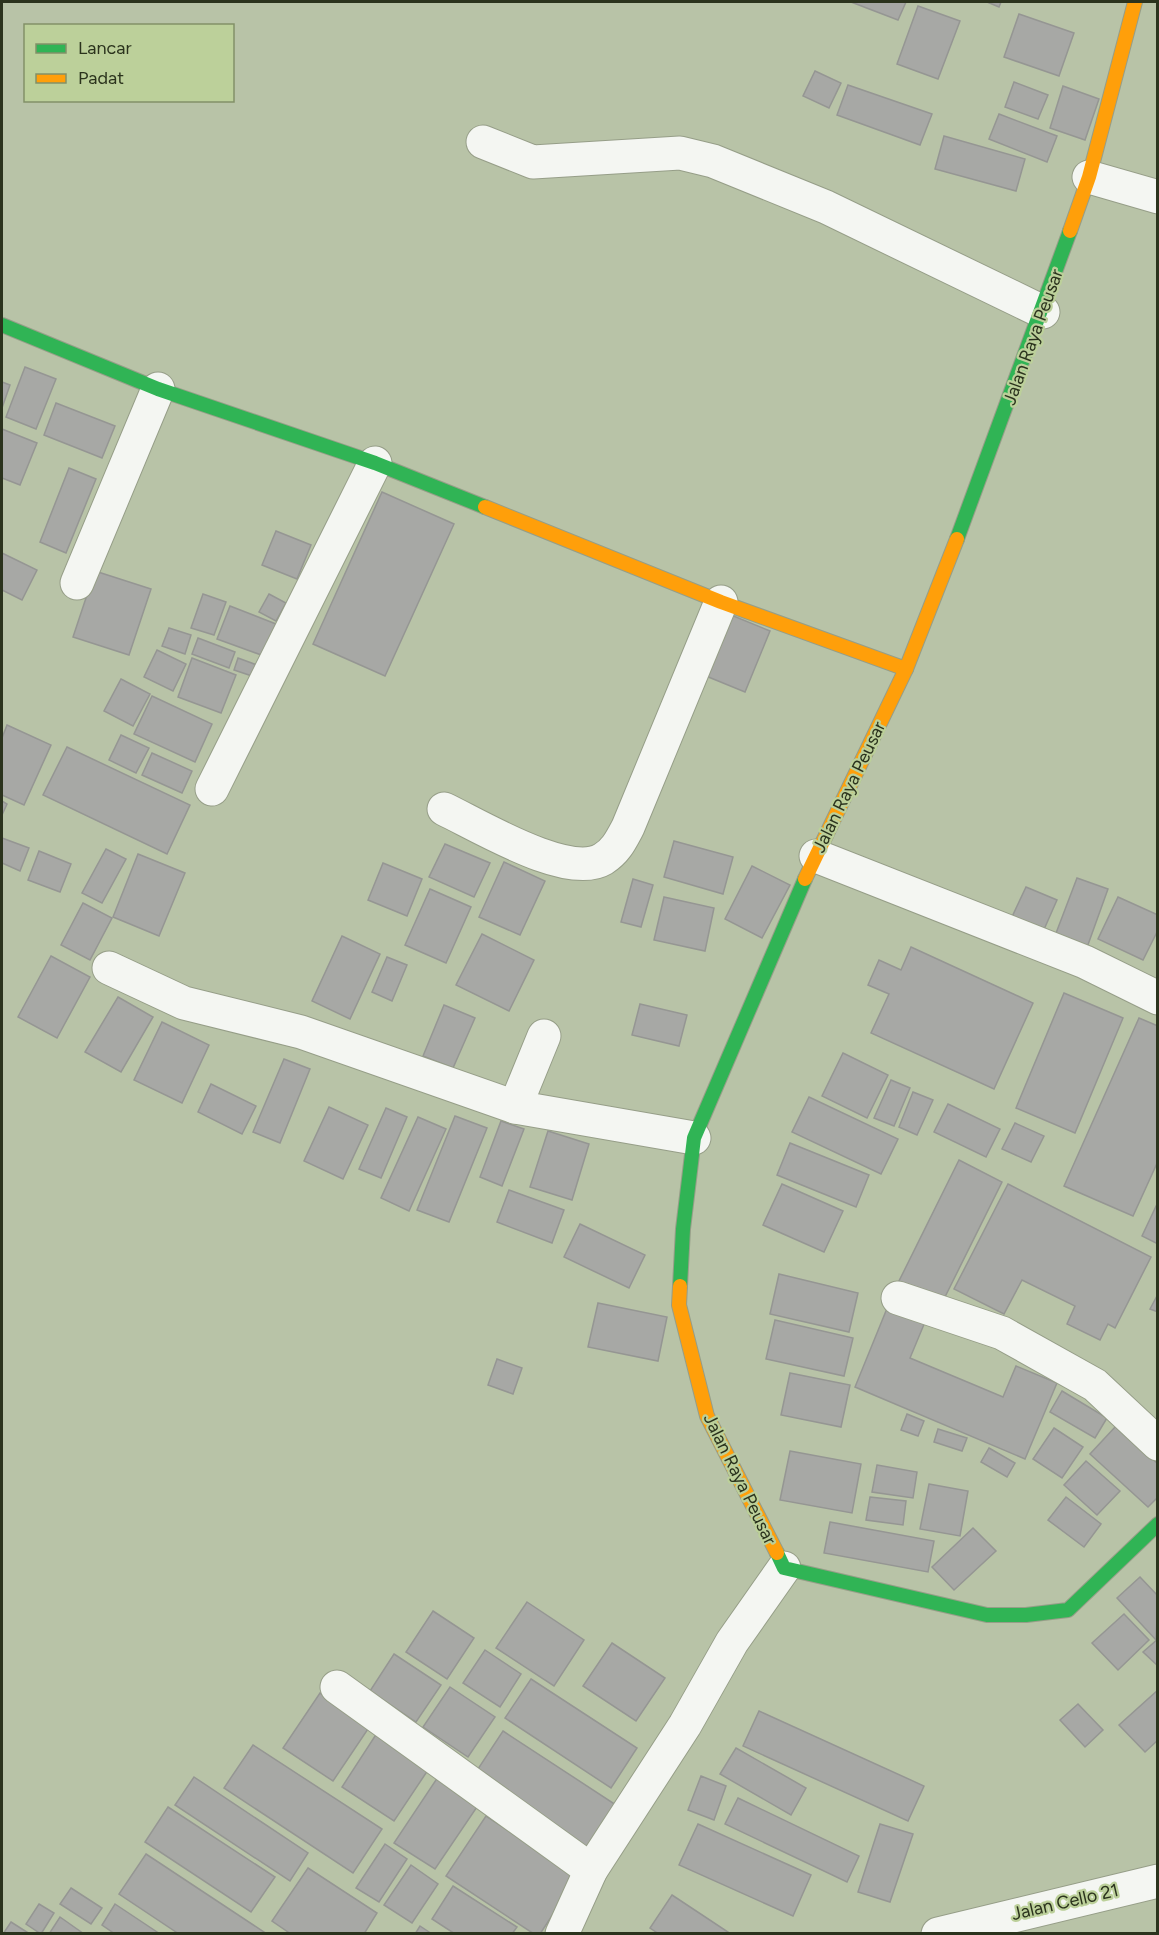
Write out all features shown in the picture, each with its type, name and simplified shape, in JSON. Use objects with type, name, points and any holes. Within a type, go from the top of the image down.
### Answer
[{"type":"street","name":"Jalan Raya Peusar","points":[[784,1568],[707,1416],[679,1305],[683,1229],[694,1138],[785,921],[906,669],[1043,312],[1089,177],[1135,2]]},
{"type":"street","points":[[483,142],[533,162],[680,153],[713,161],[826,207],[1043,312]]},
{"type":"street","points":[[1089,177],[1158,197]]},
{"type":"street","points":[[2,325],[158,389],[375,463],[721,602],[906,669]]},
{"type":"street","points":[[77,583],[158,389]]},
{"type":"street","points":[[212,789],[375,463]]},
{"type":"street","points":[[444,809],[518,846],[555,860],[582,864],[601,861],[616,849],[628,827],[721,602]]},
{"type":"street","points":[[816,856],[1084,962],[1158,998]]},
{"type":"street","points":[[109,968],[184,1003],[301,1032],[515,1107],[694,1138]]},
{"type":"street","points":[[515,1107],[544,1036]]},
{"type":"street","points":[[898,1298],[1002,1333],[1095,1385],[1158,1444]]},
{"type":"street","points":[[562,1934],[591,1869],[685,1725],[732,1642],[784,1568],[987,1615],[1026,1615],[1068,1610],[1158,1524]]},
{"type":"street","points":[[337,1687],[591,1869]]},
{"type":"street","name":"Jalan Cello 21","points":[[938,1934],[1158,1881]]},
{"type":"building","points":[[851,2],[906,2],[898,20]]},
{"type":"building","points":[[987,2],[1001,2],[999,7]]},
{"type":"building","points":[[918,6],[960,21],[938,79],[897,64]]},
{"type":"building","points":[[1019,14],[1074,33],[1059,76],[1004,57]]},
{"type":"building","points":[[815,71],[841,83],[829,108],[803,96]]},
{"type":"building","points":[[1014,82],[1048,95],[1038,119],[1005,107]]},
{"type":"building","points":[[848,85],[932,114],[920,145],[837,115]]},
{"type":"building","points":[[1063,86],[1099,99],[1085,140],[1050,128]]},
{"type":"building","points":[[999,114],[1057,136],[1047,162],[989,139]]},
{"type":"building","points":[[944,136],[1025,159],[1016,191],[935,169]]},
{"type":"building","points":[[25,367],[56,379],[36,429],[6,417]]},
{"type":"building","points":[[2,382],[10,385],[2,408]]},
{"type":"building","points":[[56,403],[115,426],[102,458],[44,435]]},
{"type":"building","points":[[2,429],[37,443],[20,485],[2,478]]},
{"type":"building","points":[[69,468],[96,479],[66,553],[40,542]]},
{"type":"building","points":[[382,492],[454,524],[385,676],[313,644]]},
{"type":"building","points":[[276,531],[311,545],[297,579],[262,565]]},
{"type":"building","points":[[2,553],[37,570],[22,600],[2,590]]},
{"type":"building","points":[[95,571],[151,589],[129,655],[73,637]]},
{"type":"building","points":[[203,594],[226,602],[214,635],[191,628]]},
{"type":"building","points":[[269,594],[286,603],[276,621],[259,612]]},
{"type":"building","points":[[230,606],[276,624],[264,656],[217,639]]},
{"type":"building","points":[[731,615],[770,631],[745,692],[706,676]]},
{"type":"building","points":[[169,628],[191,635],[185,654],[162,646]]},
{"type":"building","points":[[198,638],[235,652],[229,668],[192,654]]},
{"type":"building","points":[[157,650],[186,664],[173,691],[144,677]]},
{"type":"building","points":[[192,658],[236,675],[221,713],[178,697]]},
{"type":"building","points":[[238,658],[257,665],[252,676],[234,670]]},
{"type":"building","points":[[121,679],[150,694],[133,726],[104,711]]},
{"type":"building","points":[[152,696],[212,724],[195,762],[134,734]]},
{"type":"building","points":[[7,725],[51,745],[24,805],[2,795],[2,738]]},
{"type":"building","points":[[121,735],[149,748],[136,773],[109,760]]},
{"type":"building","points":[[67,747],[190,805],[167,854],[43,795]]},
{"type":"building","points":[[152,753],[192,771],[182,793],[142,775]]},
{"type":"building","points":[[2,801],[7,804],[2,815]]},
{"type":"building","points":[[2,838],[29,848],[20,871],[2,863]]},
{"type":"building","points":[[674,841],[733,857],[723,894],[664,877]]},
{"type":"building","points":[[445,844],[490,863],[474,897],[429,877]]},
{"type":"building","points":[[106,849],[126,859],[102,903],[82,893]]},
{"type":"building","points":[[39,851],[71,864],[60,892],[28,880]]},
{"type":"building","points":[[138,854],[185,873],[159,936],[113,917]]},
{"type":"building","points":[[504,862],[545,881],[520,935],[479,917]]},
{"type":"building","points":[[383,863],[422,879],[407,916],[368,900]]},
{"type":"building","points":[[752,866],[790,885],[762,938],[725,919]]},
{"type":"building","points":[[1077,878],[1108,889],[1085,953],[1053,941]]},
{"type":"building","points":[[633,879],[653,885],[641,927],[621,922]]},
{"type":"building","points":[[1026,887],[1057,900],[1042,934],[1011,919]]},
{"type":"building","points":[[430,889],[471,907],[446,963],[405,945]]},
{"type":"building","points":[[664,897],[714,908],[705,951],[654,940]]},
{"type":"building","points":[[1118,897],[1158,915],[1158,930],[1143,960],[1098,939]]},
{"type":"building","points":[[83,903],[112,918],[90,960],[61,945]]},
{"type":"building","points":[[482,934],[534,960],[509,1011],[456,985]]},
{"type":"building","points":[[342,936],[380,954],[350,1019],[312,1001]]},
{"type":"building","points":[[911,947],[1033,1003],[994,1089],[871,1033],[889,994],[868,985],[879,960],[901,970]]},
{"type":"building","points":[[51,956],[90,977],[57,1038],[18,1017]]},
{"type":"building","points":[[387,957],[407,965],[392,1001],[372,992]]},
{"type":"building","points":[[1064,993],[1123,1018],[1075,1133],[1016,1108]]},
{"type":"building","points":[[118,997],[153,1017],[121,1072],[85,1052]]},
{"type":"building","points":[[640,1004],[687,1015],[679,1046],[632,1035]]},
{"type":"building","points":[[444,1005],[475,1018],[453,1068],[423,1056]]},
{"type":"building","points":[[1139,1018],[1158,1026],[1158,1161],[1133,1216],[1064,1186]]},
{"type":"building","points":[[162,1022],[209,1045],[182,1103],[134,1080]]},
{"type":"building","points":[[843,1053],[888,1075],[867,1118],[822,1096]]},
{"type":"building","points":[[284,1059],[310,1069],[280,1143],[253,1132]]},
{"type":"building","points":[[891,1080],[910,1088],[894,1126],[874,1118]]},
{"type":"building","points":[[211,1084],[256,1106],[242,1134],[198,1112]]},
{"type":"building","points":[[913,1092],[933,1100],[917,1135],[899,1127]]},
{"type":"building","points":[[809,1097],[898,1139],[881,1174],[792,1132]]},
{"type":"building","points":[[948,1104],[1000,1129],[986,1157],[934,1132]]},
{"type":"building","points":[[329,1107],[368,1125],[343,1179],[304,1161]]},
{"type":"building","points":[[386,1108],[407,1117],[381,1178],[359,1169]]},
{"type":"building","points":[[455,1116],[487,1128],[449,1222],[417,1210]]},
{"type":"building","points":[[418,1117],[446,1129],[409,1211],[381,1198]]},
{"type":"building","points":[[501,1121],[524,1129],[502,1186],[480,1177]]},
{"type":"building","points":[[1015,1123],[1044,1136],[1031,1162],[1002,1149]]},
{"type":"building","points":[[548,1131],[589,1144],[572,1200],[530,1187]]},
{"type":"building","points":[[790,1143],[869,1175],[856,1207],[777,1175]]},
{"type":"building","points":[[959,1160],[1002,1182],[939,1309],[896,1287]]},
{"type":"building","points":[[782,1184],[843,1211],[824,1252],[763,1225]]},
{"type":"building","points":[[1008,1184],[1151,1257],[1115,1328],[1108,1324],[1100,1340],[1067,1324],[1075,1306],[1022,1280],[1004,1314],[954,1289]]},
{"type":"building","points":[[509,1190],[564,1210],[552,1243],[497,1222]]},
{"type":"building","points":[[1158,1202],[1158,1244],[1142,1236]]},
{"type":"building","points":[[580,1224],[645,1255],[629,1288],[564,1257]]},
{"type":"building","points":[[779,1274],[858,1293],[849,1332],[770,1314]]},
{"type":"building","points":[[1158,1294],[1158,1312],[1150,1309]]},
{"type":"building","points":[[598,1303],[667,1317],[658,1361],[588,1347]]},
{"type":"building","points":[[888,1306],[925,1322],[910,1358],[1003,1397],[1016,1366],[1057,1383],[1025,1459],[855,1387]]},
{"type":"building","points":[[775,1320],[853,1338],[844,1376],[766,1359]]},
{"type":"building","points":[[497,1359],[522,1368],[513,1394],[488,1385]]},
{"type":"building","points":[[790,1373],[850,1385],[841,1427],[781,1415]]},
{"type":"building","points":[[1062,1391],[1107,1418],[1095,1438],[1050,1412]]},
{"type":"building","points":[[907,1414],[924,1421],[918,1436],[901,1430]]},
{"type":"building","points":[[1116,1426],[1158,1464],[1158,1497],[1148,1507],[1090,1454]]},
{"type":"building","points":[[1054,1428],[1083,1447],[1062,1478],[1033,1459]]},
{"type":"building","points":[[938,1429],[967,1438],[962,1451],[934,1442]]},
{"type":"building","points":[[989,1448],[1015,1463],[1007,1477],[981,1462]]},
{"type":"building","points":[[790,1451],[861,1464],[852,1513],[780,1500]]},
{"type":"building","points":[[1086,1461],[1120,1491],[1097,1515],[1064,1485]]},
{"type":"building","points":[[877,1465],[917,1472],[913,1498],[872,1492]]},
{"type":"building","points":[[929,1484],[968,1491],[960,1536],[920,1529]]},
{"type":"building","points":[[870,1497],[906,1501],[903,1525],[866,1520]]},
{"type":"building","points":[[1066,1497],[1101,1524],[1084,1547],[1048,1520]]},
{"type":"building","points":[[830,1522],[934,1541],[928,1572],[824,1553]]},
{"type":"building","points":[[973,1528],[996,1551],[954,1590],[932,1567]]},
{"type":"building","points":[[1140,1577],[1158,1596],[1156,1640],[1117,1598]]},
{"type":"building","points":[[527,1602],[584,1640],[554,1686],[496,1648]]},
{"type":"building","points":[[433,1611],[474,1638],[447,1679],[406,1652]]},
{"type":"building","points":[[1124,1614],[1149,1640],[1118,1670],[1092,1643]]},
{"type":"building","points":[[1158,1639],[1158,1666],[1143,1652]]},
{"type":"building","points":[[612,1643],[665,1678],[636,1721],[583,1686]]},
{"type":"building","points":[[485,1650],[521,1674],[500,1707],[463,1683]]},
{"type":"building","points":[[394,1654],[441,1685],[416,1722],[370,1691]]},
{"type":"building","points":[[531,1679],[637,1748],[611,1788],[505,1718]]},
{"type":"building","points":[[450,1687],[495,1717],[468,1757],[423,1727]]},
{"type":"building","points":[[1158,1690],[1158,1740],[1145,1752],[1119,1725]]},
{"type":"building","points":[[320,1693],[370,1726],[333,1781],[283,1748]]},
{"type":"building","points":[[1078,1704],[1103,1730],[1085,1747],[1060,1720]]},
{"type":"building","points":[[759,1711],[924,1786],[908,1821],[743,1746]]},
{"type":"building","points":[[503,1731],[616,1805],[584,1853],[472,1778]]},
{"type":"building","points":[[377,1733],[430,1767],[394,1821],[342,1787]]},
{"type":"building","points":[[253,1745],[382,1829],[353,1873],[224,1788]]},
{"type":"building","points":[[736,1748],[806,1788],[791,1815],[720,1774]]},
{"type":"building","points":[[701,1776],[726,1786],[714,1820],[688,1810]]},
{"type":"building","points":[[194,1777],[308,1853],[290,1881],[175,1805]]},
{"type":"building","points":[[438,1777],[479,1804],[435,1869],[394,1843]]},
{"type":"building","points":[[738,1798],[859,1856],[847,1882],[725,1824]]},
{"type":"building","points":[[168,1807],[275,1877],[251,1912],[145,1842]]},
{"type":"building","points":[[486,1816],[578,1876],[540,1934],[534,1934],[446,1876]]},
{"type":"building","points":[[698,1824],[811,1875],[793,1916],[679,1865]]},
{"type":"building","points":[[880,1824],[913,1834],[890,1902],[858,1892]]},
{"type":"building","points":[[385,1844],[407,1859],[379,1902],[356,1888]]},
{"type":"building","points":[[146,1854],[267,1934],[179,1934],[119,1894]]},
{"type":"building","points":[[411,1865],[438,1884],[412,1923],[384,1905]]},
{"type":"building","points":[[308,1868],[377,1913],[364,1934],[291,1934],[272,1921]]},
{"type":"building","points":[[453,1886],[517,1927],[512,1934],[455,1934],[432,1919]]},
{"type":"building","points":[[71,1888],[102,1908],[91,1924],[60,1904]]},
{"type":"building","points":[[672,1895],[731,1934],[659,1934],[650,1928]]},
{"type":"building","points":[[39,1904],[54,1913],[41,1934],[26,1924]]},
{"type":"building","points":[[115,1904],[160,1934],[115,1934],[102,1925]]},
{"type":"building","points":[[60,1917],[84,1934],[49,1934]]},
{"type":"building","points":[[11,1922],[30,1934],[3,1934]]},
{"type":"building","points":[[420,1926],[432,1934],[415,1934]]},
{"type":"traffic: fast","points":[[957,539],[1070,231]]},
{"type":"traffic: fast","points":[[2,325],[158,389],[375,463],[485,507]]},
{"type":"traffic: fast","points":[[680,1286],[683,1229],[694,1138],[805,879]]},
{"type":"traffic: fast","points":[[777,1553],[784,1568],[987,1615],[1026,1615],[1068,1610],[1158,1524]]},
{"type":"traffic: slow","points":[[1070,231],[1089,177],[1135,2]]},
{"type":"traffic: slow","points":[[485,507],[721,602],[906,669]]},
{"type":"traffic: slow","points":[[805,879],[906,669],[957,539]]},
{"type":"traffic: slow","points":[[680,1286],[679,1305],[707,1416],[777,1553]]}]
